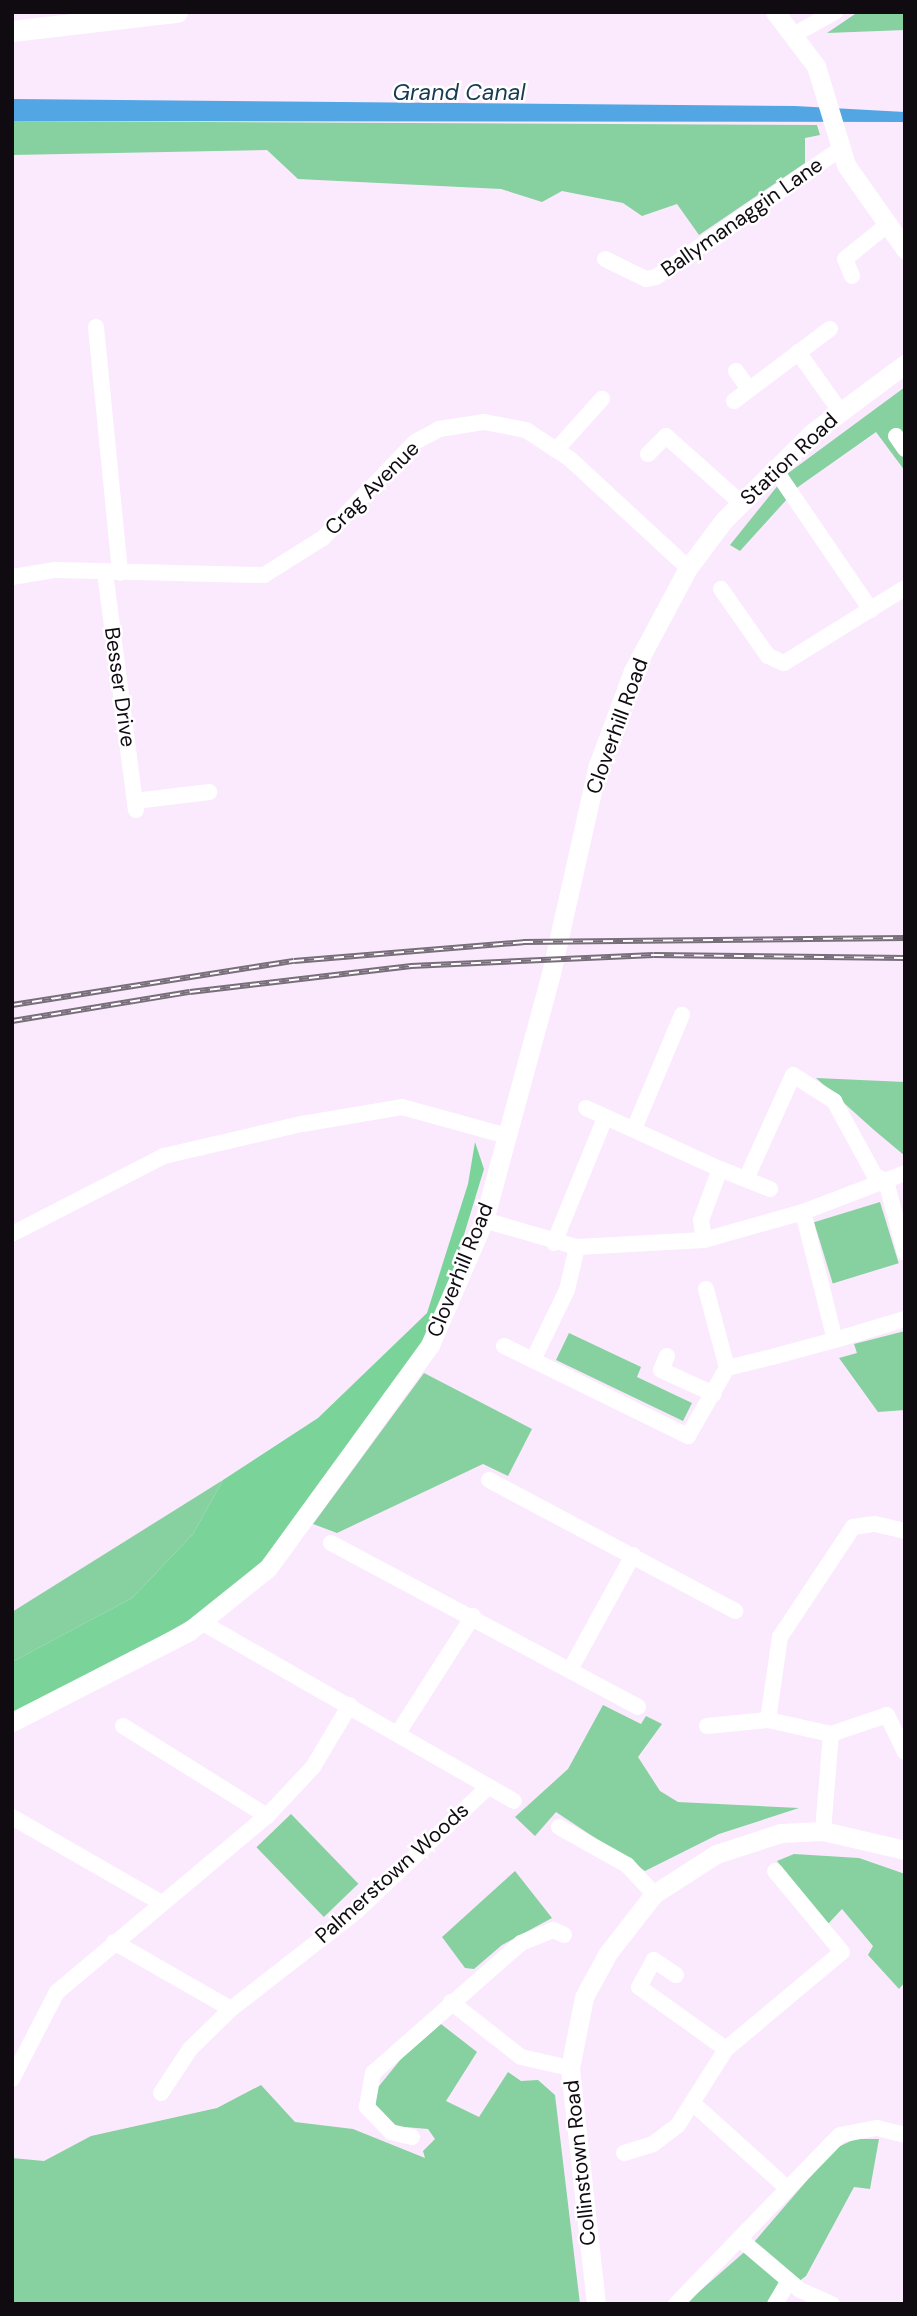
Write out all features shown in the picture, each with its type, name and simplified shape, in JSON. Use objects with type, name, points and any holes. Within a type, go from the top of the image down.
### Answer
[{"type":"main road","points":[[12,30],[177,12]]},
{"type":"street","points":[[775,12],[795,34],[816,66],[839,150],[905,249]]},
{"type":"street","points":[[795,34],[835,12]]},
{"type":"street","name":"Ballymanaggin Lane","points":[[605,259],[646,279],[666,272],[839,150]]},
{"type":"street","points":[[852,276],[845,259],[887,225]]},
{"type":"street","name":"Besser Drive","points":[[96,327],[113,572],[136,806],[209,792]]},
{"type":"street","points":[[734,401],[830,329]]},
{"type":"street","points":[[798,352],[840,411]]},
{"type":"street","name":"Station Road","points":[[688,568],[741,503],[774,468],[840,411],[905,364]]},
{"type":"street","points":[[736,371],[749,389]]},
{"type":"street","points":[[556,450],[602,398]]},
{"type":"street","name":"Crag Avenue","points":[[12,577],[55,570],[264,575],[323,538],[406,448],[439,429],[501,423],[556,450],[688,568]]},
{"type":"street","points":[[648,454],[666,436],[741,503]]},
{"type":"street","points":[[774,468],[871,610]]},
{"type":"street","name":"Cloverhill Road","points":[[12,1722],[98,1683],[203,1622],[268,1568],[430,1345],[484,1220],[551,973],[598,765],[633,671],[688,568]]},
{"type":"street","points":[[721,589],[768,656],[784,663],[905,588]]},
{"type":"street","points":[[634,1129],[681,1015]]},
{"type":"street","points":[[747,1177],[793,1075],[834,1101],[875,1176],[886,1181]]},
{"type":"street","points":[[12,1234],[164,1156],[302,1124],[402,1107],[507,1136]]},
{"type":"street","points":[[586,1108],[770,1189]]},
{"type":"street","points":[[554,1243],[605,1118]]},
{"type":"street","points":[[704,1240],[701,1220],[720,1169]]},
{"type":"street","points":[[484,1220],[554,1243],[577,1247],[704,1240],[803,1212],[905,1173]]},
{"type":"street","points":[[886,1181],[905,1253]]},
{"type":"street","points":[[803,1212],[835,1340]]},
{"type":"street","points":[[533,1360],[567,1290],[577,1247]]},
{"type":"street","points":[[504,1346],[688,1436],[727,1368],[706,1289]]},
{"type":"street","points":[[727,1368],[905,1319]]},
{"type":"street","points":[[667,1356],[661,1370],[713,1394]]},
{"type":"street","points":[[489,1480],[735,1611]]},
{"type":"street","points":[[768,1720],[780,1637],[853,1527],[862,1522],[905,1531]]},
{"type":"street","points":[[331,1544],[473,1616],[638,1706]]},
{"type":"street","points":[[571,1668],[632,1555]]},
{"type":"street","points":[[398,1733],[473,1616]]},
{"type":"street","name":"Palmerstown Woods","points":[[203,1622],[398,1733],[487,1788],[514,1801]]},
{"type":"street","points":[[12,2080],[57,1992],[160,1902],[267,1816],[313,1767],[349,1705]]},
{"type":"street","points":[[707,1726],[768,1720],[831,1734],[887,1715],[905,1752]]},
{"type":"street","points":[[123,1726],[267,1816]]},
{"type":"street","points":[[823,1831],[831,1734]]},
{"type":"street","name":"Palmerstown Woods","points":[[162,2093],[190,2049],[231,2009],[358,1910],[487,1788]]},
{"type":"street","points":[[14,1821],[160,1902]]},
{"type":"street","points":[[559,1827],[627,1865],[654,1894]]},
{"type":"street","name":"Collinstown Road","points":[[596,2304],[570,2068],[584,1997],[608,1953],[654,1894],[716,1854],[780,1833],[823,1831],[905,1850]]},
{"type":"street","points":[[624,2153],[653,2144],[696,2106],[726,2049],[842,1952],[775,1871]]},
{"type":"street","points":[[412,2137],[374,2119],[366,2091],[397,2046],[521,1943],[553,1930],[565,1935]]},
{"type":"street","points":[[114,1942],[231,2009]]},
{"type":"street","points":[[676,1975],[654,1960],[639,1987],[726,2049]]},
{"type":"street","points":[[451,2002],[521,2057],[570,2068]]},
{"type":"street","points":[[696,2106],[787,2188]]},
{"type":"street","points":[[676,2304],[840,2135],[877,2129],[905,2135]]},
{"type":"street","points":[[741,2240],[788,2282],[832,2304]]},
{"type":"street","points":[[775,2304],[788,2282]]},
{"type":"green space","points":[[858,12],[905,12],[905,30],[827,33]]},
{"type":"green space","points":[[12,121],[817,125],[820,135],[805,138],[805,163],[699,235],[677,204],[642,216],[623,203],[562,191],[542,202],[501,189],[298,179],[267,150],[12,155]]},
{"type":"green space","points":[[905,387],[905,471],[876,432],[798,487],[740,551],[730,545],[787,474]]},
{"type":"green space","points":[[816,1078],[905,1082],[905,1156],[874,1130]]},
{"type":"green space","points":[[475,1142],[484,1169],[450,1281],[421,1345],[261,1563],[196,1616],[98,1673],[12,1712],[12,1662],[132,1598],[193,1534],[223,1480],[318,1418],[427,1313],[468,1184]]},
{"type":"green space","points":[[880,1202],[899,1263],[833,1283],[814,1222]]},
{"type":"green space","points":[[905,1331],[905,1410],[878,1412],[839,1358],[857,1353],[854,1344]]},
{"type":"green space","points":[[569,1333],[641,1367],[637,1377],[692,1403],[683,1421],[556,1360]]},
{"type":"green space","points":[[424,1373],[532,1429],[508,1476],[483,1464],[337,1533],[313,1524]]},
{"type":"green space","points":[[223,1480],[193,1534],[132,1598],[12,1662],[12,1612]]},
{"type":"green space","points":[[603,1705],[641,1724],[646,1716],[662,1724],[638,1757],[660,1791],[678,1802],[799,1808],[719,1834],[645,1871],[556,1812],[535,1836],[515,1817],[568,1769]]},
{"type":"green space","points":[[291,1814],[358,1884],[324,1917],[256,1847]]},
{"type":"green space","points":[[794,1854],[859,1858],[905,1874],[905,1982],[899,1989],[868,1955],[873,1946],[842,1909],[827,1925],[777,1861]]},
{"type":"green space","points":[[515,1871],[552,1918],[502,1945],[474,1969],[465,1968],[442,1937]]},
{"type":"green space","points":[[441,2024],[477,2052],[446,2101],[479,2117],[508,2072],[521,2081],[538,2080],[555,2095],[580,2304],[12,2304],[12,2158],[44,2161],[91,2136],[217,2108],[261,2085],[295,2122],[353,2129],[425,2158],[423,2151],[435,2139],[428,2129],[393,2126],[372,2108],[375,2091],[401,2059]]},
{"type":"green space","points":[[855,2139],[879,2139],[870,2189],[854,2187],[806,2276],[769,2304],[685,2304],[749,2248],[834,2149]]},
{"type":"water","points":[[12,99],[795,106],[905,112],[905,122],[12,121]]},
{"type":"railway","points":[[12,1005],[294,961],[523,942],[905,938]]},
{"type":"railway","points":[[12,1021],[190,992],[411,966],[654,955],[905,958]]},
{"type":"water label","name":"Grand Canal","points":[[459,92]]}]
